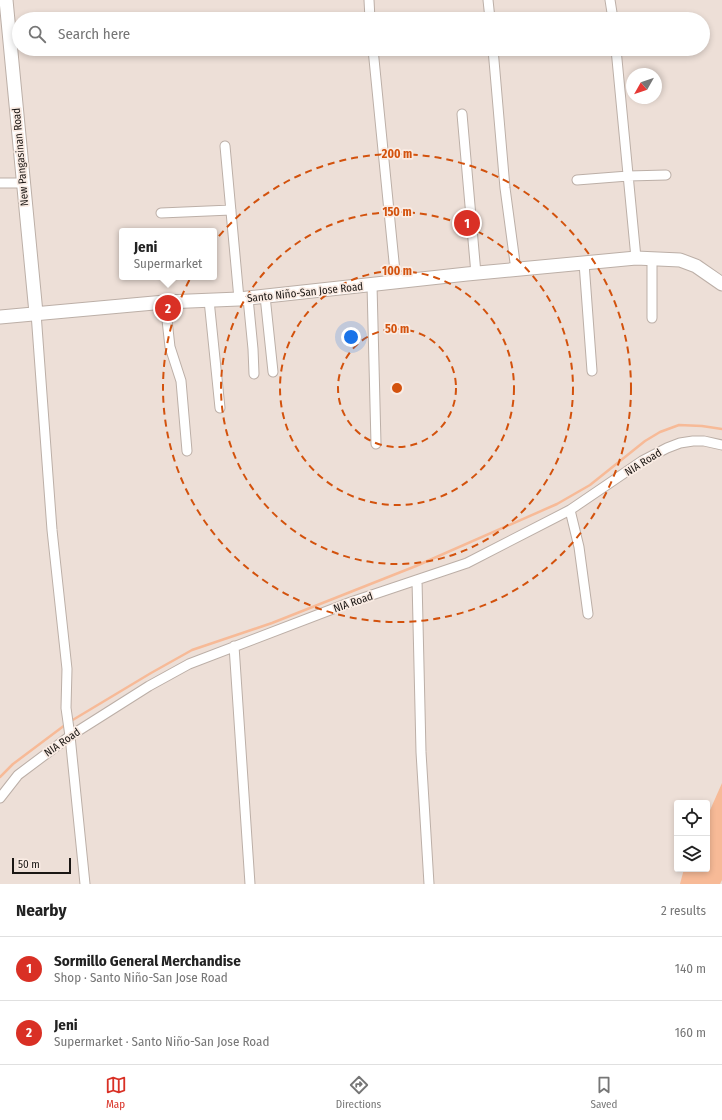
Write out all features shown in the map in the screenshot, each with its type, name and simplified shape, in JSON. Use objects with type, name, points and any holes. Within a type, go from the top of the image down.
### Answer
[{"type":"main road","name":"New Pangasinan Road","points":[[6,0],[36,313]]},
{"type":"main road","name":"Santo Niño-San Jose Road","points":[[0,317],[165,302],[244,298],[636,258],[680,260],[696,266],[722,284]]},
{"type":"street","points":[[369,0],[370,12]]},
{"type":"street","points":[[488,0],[489,12]]},
{"type":"street","points":[[610,0],[612,12]]},
{"type":"street","points":[[374,56],[396,282]]},
{"type":"street","points":[[493,56],[507,209],[516,270]]},
{"type":"street","points":[[617,56],[636,258]]},
{"type":"street","points":[[462,114],[476,274]]},
{"type":"street","points":[[225,146],[244,298],[253,349],[254,374]]},
{"type":"street","points":[[577,180],[666,175]]},
{"type":"street","points":[[0,183],[23,183]]},
{"type":"street","points":[[161,213],[232,210]]},
{"type":"street","points":[[652,259],[652,318]]},
{"type":"street","points":[[584,263],[592,371]]},
{"type":"street","points":[[372,285],[376,444]]},
{"type":"street","points":[[265,296],[273,372]]},
{"type":"street","points":[[209,300],[220,408]]},
{"type":"street","points":[[165,302],[170,347],[181,381],[187,451]]},
{"type":"street","points":[[36,313],[52,530],[67,668],[65,700],[85,884]]},
{"type":"street","name":"NIA Road","points":[[0,798],[18,775],[70,736],[101,715],[173,672],[205,657],[351,602],[467,563],[570,510],[642,461],[680,442],[704,441],[722,445]]},
{"type":"street","points":[[570,510],[580,554],[588,614]]},
{"type":"street","points":[[417,580],[421,752],[429,884]]},
{"type":"street","points":[[234,646],[250,884]]},
{"type":"shaded area","points":[[722,783],[722,880],[720,884],[680,884],[683,872],[710,872],[710,810]]},
{"type":"waterway","points":[[71,721],[192,650],[272,623],[416,566],[557,504],[590,485],[645,441],[660,432],[679,425],[722,429]]},
{"type":"waterway","points":[[0,777],[13,764],[65,725]]},
{"type":"place","name":"Sormillo General Merchandise","points":[[467,223]]},
{"type":"place","name":"Jeni","points":[[168,308]]}]
